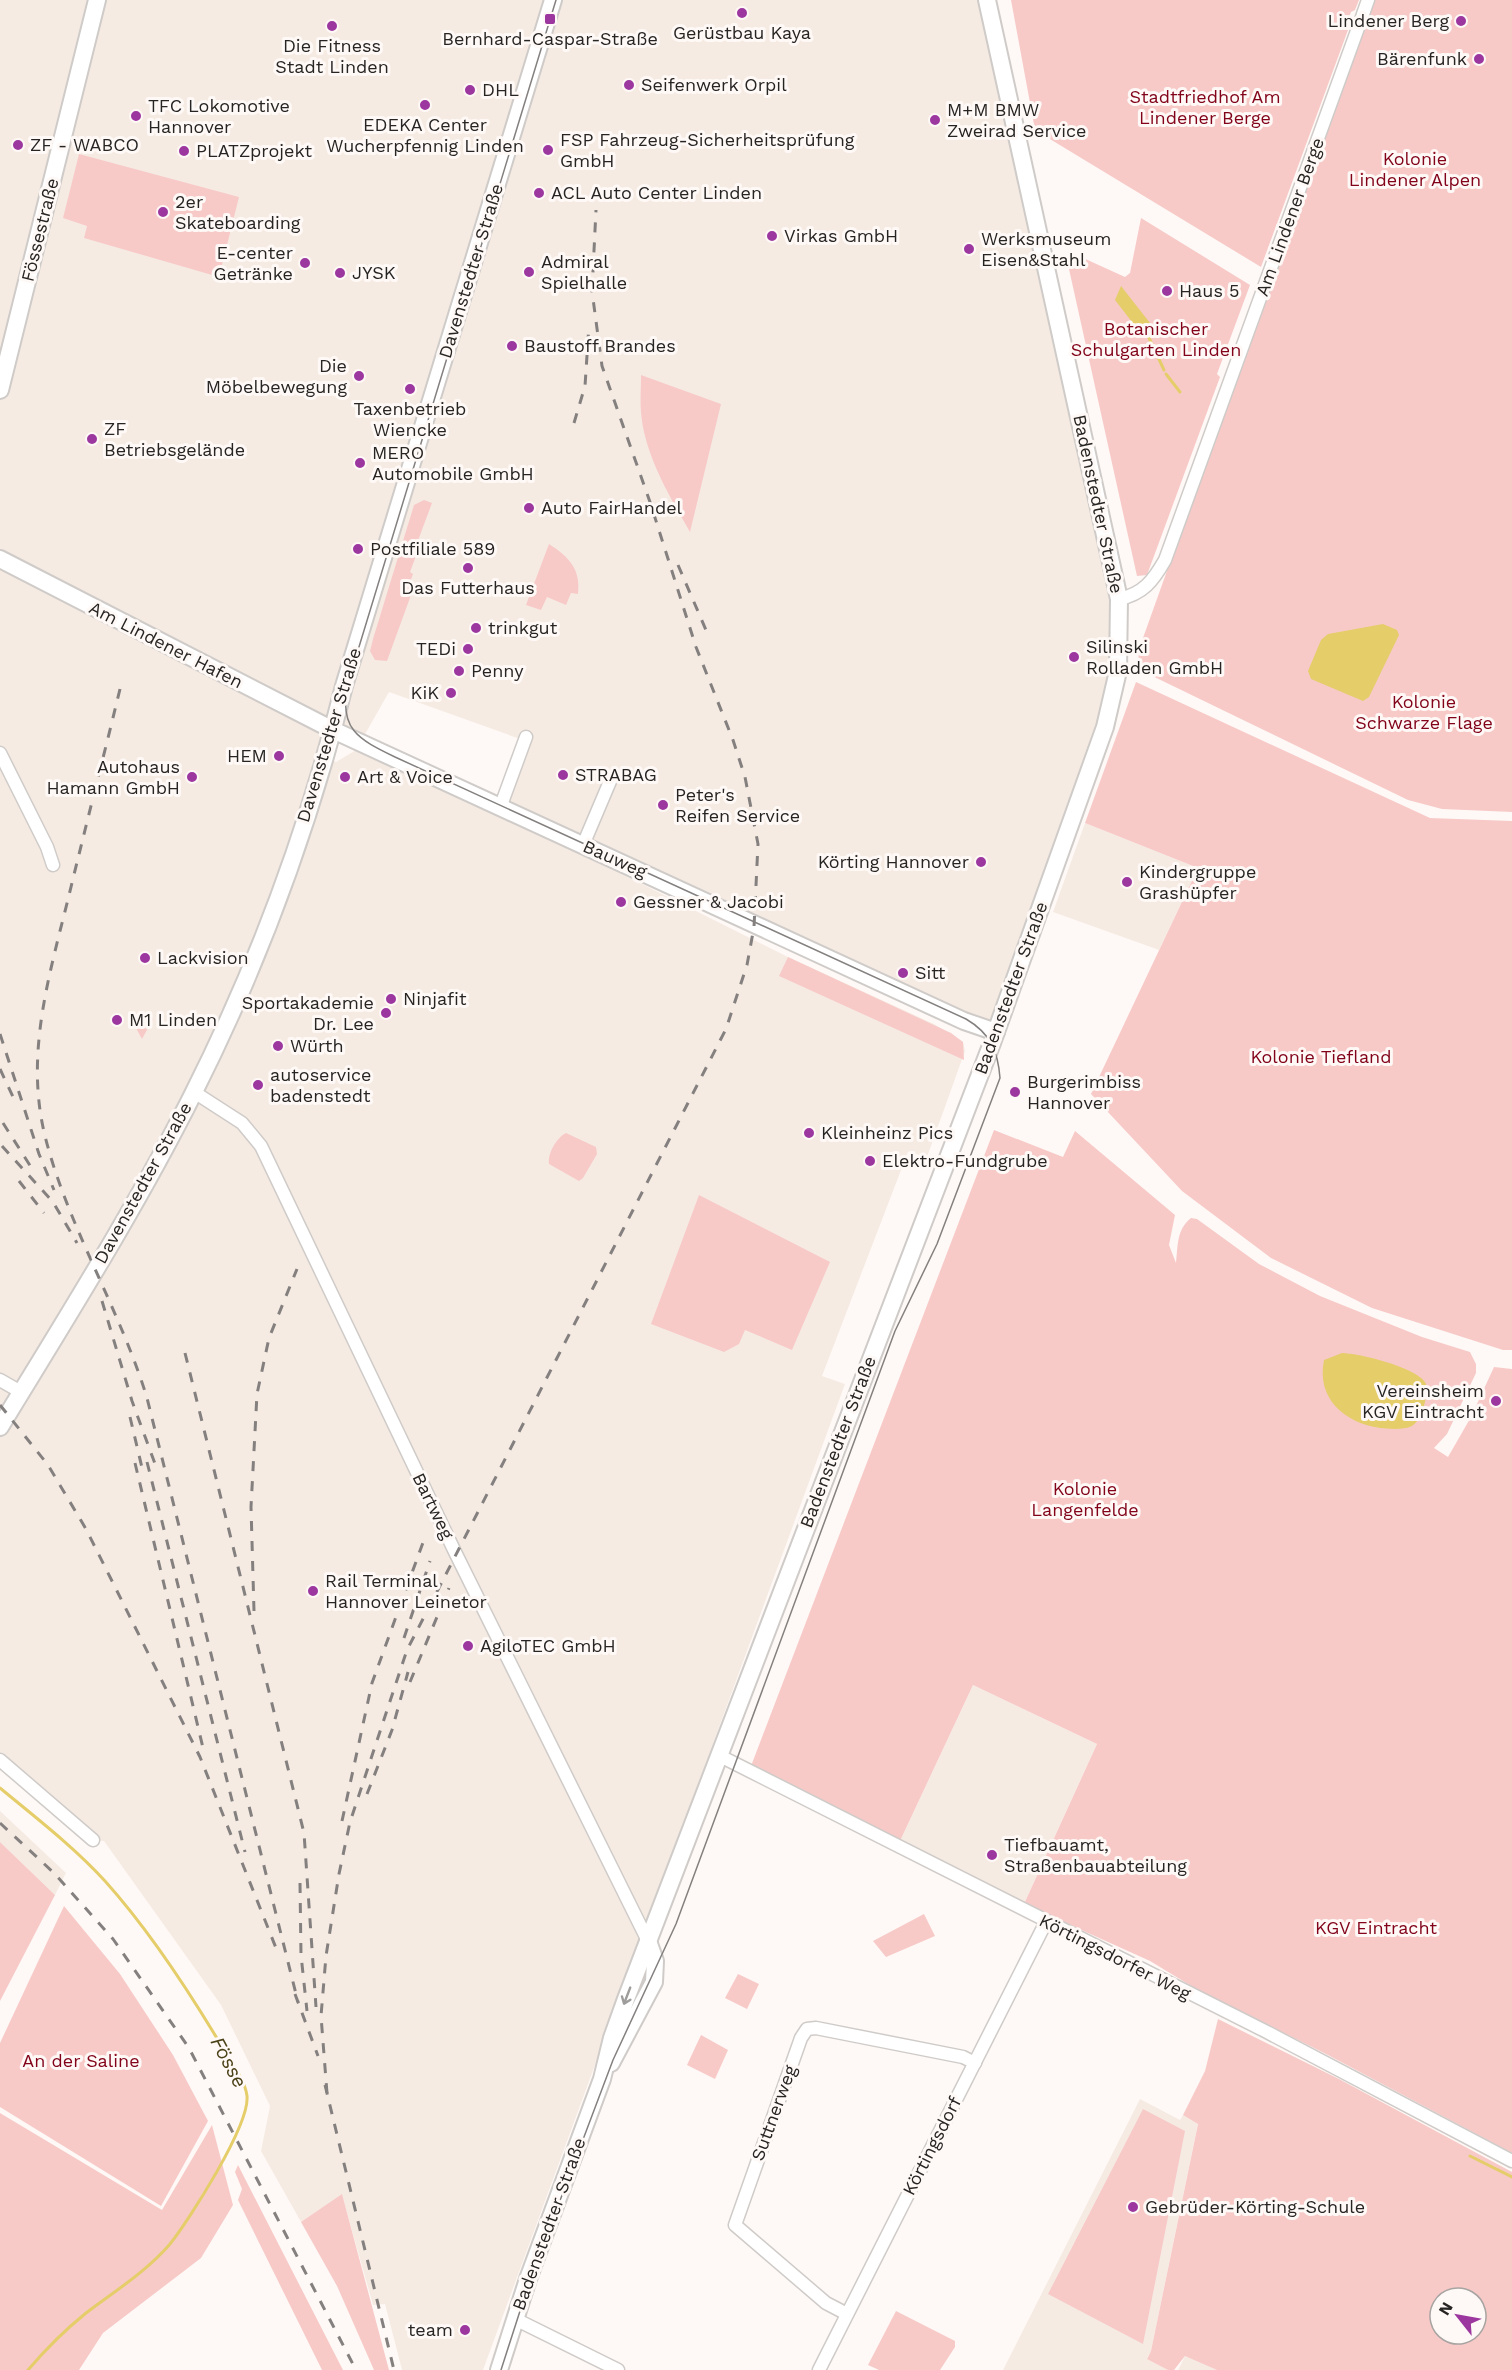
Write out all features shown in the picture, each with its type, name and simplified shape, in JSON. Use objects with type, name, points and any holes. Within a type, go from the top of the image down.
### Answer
[{"type":"street","name":"Fössestraße","points":[[0,390],[97,0]]},
{"type":"street","name":"Davenstedter Straße","points":[[0,1427],[132,1207],[194,1092],[273,908],[333,730],[344,686],[553,0]]},
{"type":"street","name":"Badenstedter Straße","points":[[499,2370],[515,2319],[602,2079],[612,2038],[648,1941],[996,1032],[1105,727],[1118,670],[1119,599],[987,0]]},
{"type":"street","name":"Am Lindener Berge","points":[[1119,599],[1141,592],[1155,578],[1165,560],[1368,0]]},
{"type":"street","name":"Am Lindener Hafen","points":[[0,559],[333,730]]},
{"type":"street","name":"Bauweg","points":[[333,730],[964,1021],[996,1032]]},
{"type":"street","points":[[501,808],[525,737]]},
{"type":"street","points":[[0,753],[47,847],[53,865]]},
{"type":"street","points":[[583,845],[611,779]]},
{"type":"street","name":"Bartweg","points":[[194,1092],[242,1123],[261,1146],[459,1561],[648,1941]]},
{"type":"street","points":[[0,1380],[21,1392]]},
{"type":"street","name":"Körtingsdorfer Weg","points":[[718,1755],[1265,2031],[1512,2161]]},
{"type":"street","points":[[0,1760],[93,1840]]},
{"type":"street","name":"Körtingsdorf","points":[[819,2370],[1046,1922]]},
{"type":"street","name":"Suttnerweg","points":[[847,2314],[826,2302],[735,2225],[801,2038],[807,2029],[816,2028],[963,2057],[975,2063]]},
{"type":"street","points":[[515,2319],[595,2365],[618,2370]]},
{"type":"shaded area","points":[[0,0],[987,0],[1119,599],[1118,671],[996,1032],[499,806],[523,740],[389,692],[360,743],[333,730],[325,757],[336,762],[356,750],[410,774],[572,849],[788,957],[934,1024],[963,1042],[965,1051],[927,1157],[908,1152],[822,1376],[845,1384],[483,2370],[402,2370],[385,2304],[373,2305],[342,2195],[301,2222],[261,2151],[270,2106],[221,2005],[104,1841],[87,1840],[0,1767]]},
{"type":"shaded area","points":[[1121,286],[1150,323],[1149,338],[1142,335],[1115,300]]},
{"type":"shaded area","points":[[1383,624],[1397,630],[1399,635],[1369,697],[1363,701],[1311,679],[1308,671],[1321,640],[1328,634]]},
{"type":"shaded area","name":"Kindergruppe Grashüpfer","points":[[1085,823],[1198,868],[1159,950],[1053,912]]},
{"type":"shaded area","points":[[1342,1353],[1388,1362],[1413,1372],[1421,1378],[1426,1384],[1426,1398],[1415,1424],[1405,1428],[1380,1428],[1355,1421],[1336,1407],[1324,1386],[1324,1360]]},
{"type":"shaded area","points":[[973,1685],[1097,1744],[1024,1904],[900,1841]]},
{"type":"shaded area","points":[[0,1811],[66,1873],[55,1895],[0,1842]]},
{"type":"shaded area","name":"Gebrüder-Körting-Schule","points":[[1140,2099],[1180,2120],[1183,2115],[1198,2123],[1151,2351],[1147,2358],[1168,2370],[1003,2370]]},
{"type":"shaded area","points":[[1185,2356],[1189,2357],[1217,2370],[1178,2370]]},
{"type":"green space","name":"Stadtfriedhof Am Lindener Berge","points":[[1011,0],[1359,0],[1345,27],[1348,30],[1261,267],[1035,130]]},
{"type":"green space","points":[[1371,0],[1512,0],[1512,812],[1442,809],[1408,800],[1140,670],[1138,652]]},
{"type":"green space","name":"2er Skateboarding","points":[[79,154],[239,197],[219,277],[84,238],[87,226],[63,218]]},
{"type":"green space","name":"Botanischer Schulgarten Linden","points":[[1141,218],[1250,285],[1217,374],[1220,377],[1147,575],[1137,576],[1067,260],[1070,252],[1125,277],[1130,273]]},
{"type":"green space","points":[[641,375],[721,404],[690,532],[659,475],[647,444],[641,412]]},
{"type":"green space","points":[[424,500],[432,503],[413,554],[416,556],[410,572],[413,574],[410,582],[415,584],[387,661],[375,660],[370,651],[373,639],[414,505]]},
{"type":"green space","points":[[549,544],[572,564],[578,577],[578,594],[571,593],[566,605],[547,597],[541,610],[526,605]]},
{"type":"green space","name":"Kolonie Tiefland","points":[[1136,682],[1430,818],[1512,821],[1512,1350],[1503,1350],[1372,1308],[1271,1258],[1182,1191],[1091,1094],[1198,868],[1085,823]]},
{"type":"green space","points":[[788,957],[951,1033],[963,1042],[964,1060],[779,976]]},
{"type":"green space","points":[[145,1015],[153,1019],[142,1039],[132,1021]]},
{"type":"green space","points":[[994,1130],[1063,1157],[1075,1131],[1175,1215],[1169,1245],[1176,1263],[1183,1228],[1191,1218],[1197,1219],[1259,1264],[1320,1296],[1422,1337],[1470,1352],[1476,1364],[1476,1373],[1447,1434],[1434,1448],[1448,1457],[1471,1417],[1494,1367],[1512,1369],[1512,2153],[1326,2054],[1198,1990],[1150,1961],[1024,1904],[1097,1744],[973,1685],[900,1841],[751,1766]]},
{"type":"green space","points":[[566,1133],[596,1147],[597,1154],[579,1181],[549,1164],[553,1146]]},
{"type":"green space","points":[[699,1195],[830,1262],[792,1350],[745,1330],[739,1344],[724,1352],[651,1324]]},
{"type":"green space","name":"An der Saline","points":[[0,1842],[55,1895],[0,2001]]},
{"type":"green space","name":"An der Saline","points":[[64,1906],[120,1974],[173,2055],[208,2121],[161,2206],[0,2107],[0,2043]]},
{"type":"green space","points":[[924,1914],[935,1936],[886,1957],[873,1941]]},
{"type":"green space","points":[[738,1974],[759,1984],[747,2009],[725,1998]]},
{"type":"green space","points":[[1218,2019],[1339,2079],[1512,2172],[1512,2370],[1217,2370],[1185,2356],[1174,2370],[1168,2370],[1147,2359],[1151,2351],[1198,2124],[1183,2115],[1205,2071]]},
{"type":"green space","points":[[701,2035],[728,2050],[715,2079],[687,2065]]},
{"type":"green space","points":[[1143,2109],[1185,2131],[1143,2344],[1048,2294]]},
{"type":"green space","points":[[0,2113],[162,2210],[212,2125],[233,2205],[201,2258],[103,2333],[79,2370],[0,2370]]},
{"type":"green space","points":[[238,2165],[343,2370],[322,2370],[238,2200],[242,2189],[235,2172]]},
{"type":"green space","points":[[342,2194],[389,2370],[374,2370],[337,2286],[301,2222]]},
{"type":"green space","points":[[896,2311],[955,2341],[955,2347],[940,2370],[879,2370],[868,2365]]},
{"type":"waterway","points":[[1149,338],[1164,370]]},
{"type":"waterway","points":[[1166,374],[1180,392]]},
{"type":"waterway","name":"Fösse","points":[[0,1788],[80,1856],[136,1918],[205,2019],[239,2075],[247,2096],[239,2128],[229,2149],[204,2194],[170,2244],[141,2272],[70,2326],[28,2370]]},
{"type":"waterway","points":[[1470,2156],[1512,2177]]},
{"type":"tram line","points":[[501,2370],[530,2280],[613,2060],[676,1924],[895,1331],[937,1244],[1000,1078],[995,1051],[987,1037],[966,1019],[395,757],[361,738],[349,722],[346,711],[348,683],[556,0]]},
{"type":"railway","points":[[327,2093],[321,2016],[326,1956],[339,1874],[350,1822],[407,1650],[726,1029],[747,965],[754,927],[758,844],[745,777],[733,740],[696,647],[650,502],[602,366],[592,291],[596,210]]},
{"type":"railway","points":[[574,423],[585,386],[589,325]]},
{"type":"railway","points":[[678,565],[709,637]]},
{"type":"railway","points":[[120,689],[48,980],[39,1042],[37,1073],[39,1104],[45,1136],[66,1202],[123,1332],[147,1398],[298,2002]]},
{"type":"railway","points":[[0,1034],[39,1154],[54,1190]]},
{"type":"railway","points":[[0,1069],[14,1099]]},
{"type":"railway","points":[[3,1123],[31,1167]]},
{"type":"railway","points":[[2,1146],[53,1202],[77,1243]]},
{"type":"railway","points":[[19,1181],[44,1213]]},
{"type":"railway","points":[[254,1611],[251,1507],[257,1394],[269,1338],[297,1269]]},
{"type":"railway","points":[[102,1301],[132,1401],[158,1472]]},
{"type":"railway","points":[[185,1353],[304,1833],[316,2007]]},
{"type":"railway","points":[[0,1405],[48,1465],[86,1529],[200,1757],[276,1948]]},
{"type":"railway","points":[[130,1417],[143,1472]]},
{"type":"railway","points":[[147,1462],[245,1852]]},
{"type":"railway","points":[[135,1463],[204,1752]]},
{"type":"railway","points":[[342,1821],[372,1683],[425,1537]]},
{"type":"railway","points":[[404,1638],[430,1561]]},
{"type":"railway","points":[[410,1682],[449,1588]]},
{"type":"railway","points":[[367,1794],[392,1730],[408,1672]]},
{"type":"railway","points":[[0,1823],[54,1873],[113,1939],[189,2048],[356,2370]]},
{"type":"railway","points":[[300,1883],[301,1955],[307,2011]]},
{"type":"railway","points":[[295,1994],[318,2056]]},
{"type":"railway","points":[[325,2085],[394,2370]]},
{"type":"place","name":"Gerüstbau Kaya","points":[[742,13]]},
{"type":"place","name":"Bernhard-Caspar-Straße","points":[[550,19]]},
{"type":"place","name":"Lindener Berg","points":[[1461,21]]},
{"type":"place","name":"Die Fitness Stadt Linden","points":[[332,26]]},
{"type":"place","name":"Bärenfunk","points":[[1479,59]]},
{"type":"place","name":"Seifenwerk Orpil","points":[[629,85]]},
{"type":"place","name":"DHL","points":[[470,90]]},
{"type":"place","name":"EDEKA Center Wucherpfennig Linden","points":[[425,105]]},
{"type":"place","name":"TFC Lokomotive Hannover","points":[[136,116]]},
{"type":"place","name":"M+M BMW Zweirad Service","points":[[935,120]]},
{"type":"place","name":"ZF - WABCO","points":[[18,145]]},
{"type":"place","name":"FSP Fahrzeug-Sicherheitsprüfung GmbH","points":[[548,150]]},
{"type":"place","name":"PLATZprojekt","points":[[184,151]]},
{"type":"place","name":"ACL Auto Center Linden","points":[[539,193]]},
{"type":"place","name":"2er Skateboarding","points":[[163,212]]},
{"type":"place","name":"Virkas GmbH","points":[[772,236]]},
{"type":"place","name":"Werksmuseum Eisen&Stahl","points":[[969,249]]},
{"type":"place","name":"E-center Getränke","points":[[305,263]]},
{"type":"place","name":"Admiral Spielhalle","points":[[529,272]]},
{"type":"place","name":"JYSK","points":[[340,273]]},
{"type":"place","name":"Haus 5","points":[[1167,291]]},
{"type":"place","name":"Baustoff Brandes","points":[[512,346]]},
{"type":"place","name":"Die Möbelbewegung","points":[[359,376]]},
{"type":"place","name":"Taxenbetrieb Wiencke","points":[[410,389]]},
{"type":"place","name":"ZF Betriebsgelände","points":[[92,439]]},
{"type":"place","name":"MERO Automobile GmbH","points":[[360,463]]},
{"type":"place","name":"Auto FairHandel","points":[[529,508]]},
{"type":"place","name":"Postfiliale 589","points":[[358,549]]},
{"type":"place","name":"Das Futterhaus","points":[[468,568]]},
{"type":"place","name":"trinkgut","points":[[476,628]]},
{"type":"place","name":"TEDi","points":[[468,649]]},
{"type":"place","name":"Silinski Rolladen GmbH","points":[[1074,657]]},
{"type":"place","name":"Penny","points":[[459,671]]},
{"type":"place","name":"KiK","points":[[451,693]]},
{"type":"place","name":"HEM","points":[[279,756]]},
{"type":"place","name":"STRABAG","points":[[563,775]]},
{"type":"place","name":"Autohaus Hamann GmbH","points":[[192,777]]},
{"type":"place","name":"Art & Voice","points":[[345,777]]},
{"type":"place","name":"Peter's Reifen Service","points":[[663,805]]},
{"type":"place","name":"Körting Hannover","points":[[981,862]]},
{"type":"place","name":"Kindergruppe Grashüpfer","points":[[1127,882]]},
{"type":"place","name":"Gessner & Jacobi","points":[[621,902]]},
{"type":"place","name":"Lackvision","points":[[145,958]]},
{"type":"place","name":"Sitt","points":[[903,973]]},
{"type":"place","name":"Ninjafit","points":[[391,999]]},
{"type":"place","name":"Sportakademie Dr. Lee","points":[[386,1013]]},
{"type":"place","name":"M1 Linden","points":[[117,1020]]},
{"type":"place","name":"Würth","points":[[278,1046]]},
{"type":"place","name":"autoservice badenstedt","points":[[258,1085]]},
{"type":"place","name":"Burgerimbiss Hannover","points":[[1015,1092]]},
{"type":"place","name":"Kleinheinz Pics","points":[[809,1133]]},
{"type":"place","name":"Elektro-Fundgrube","points":[[870,1161]]},
{"type":"place","name":"Vereinsheim KGV Eintracht","points":[[1496,1401]]},
{"type":"place","name":"Rail Terminal Hannover Leinetor","points":[[313,1591]]},
{"type":"place","name":"AgiloTEC GmbH","points":[[468,1646]]},
{"type":"place","name":"Tiefbauamt, Straßenbauabteilung","points":[[992,1855]]},
{"type":"place","name":"Gebrüder-Körting-Schule","points":[[1133,2207]]},
{"type":"place","name":"team","points":[[465,2330]]},
{"type":"park label","name":"Kolonie Lindener Alpen","points":[[1415,169]]},
{"type":"park label","name":"Kolonie Schwarze Flage","points":[[1424,712]]},
{"type":"park label","name":"Kolonie Langenfelde","points":[[1085,1499]]},
{"type":"park label","name":"KGV Eintracht","points":[[1376,1928]]}]
